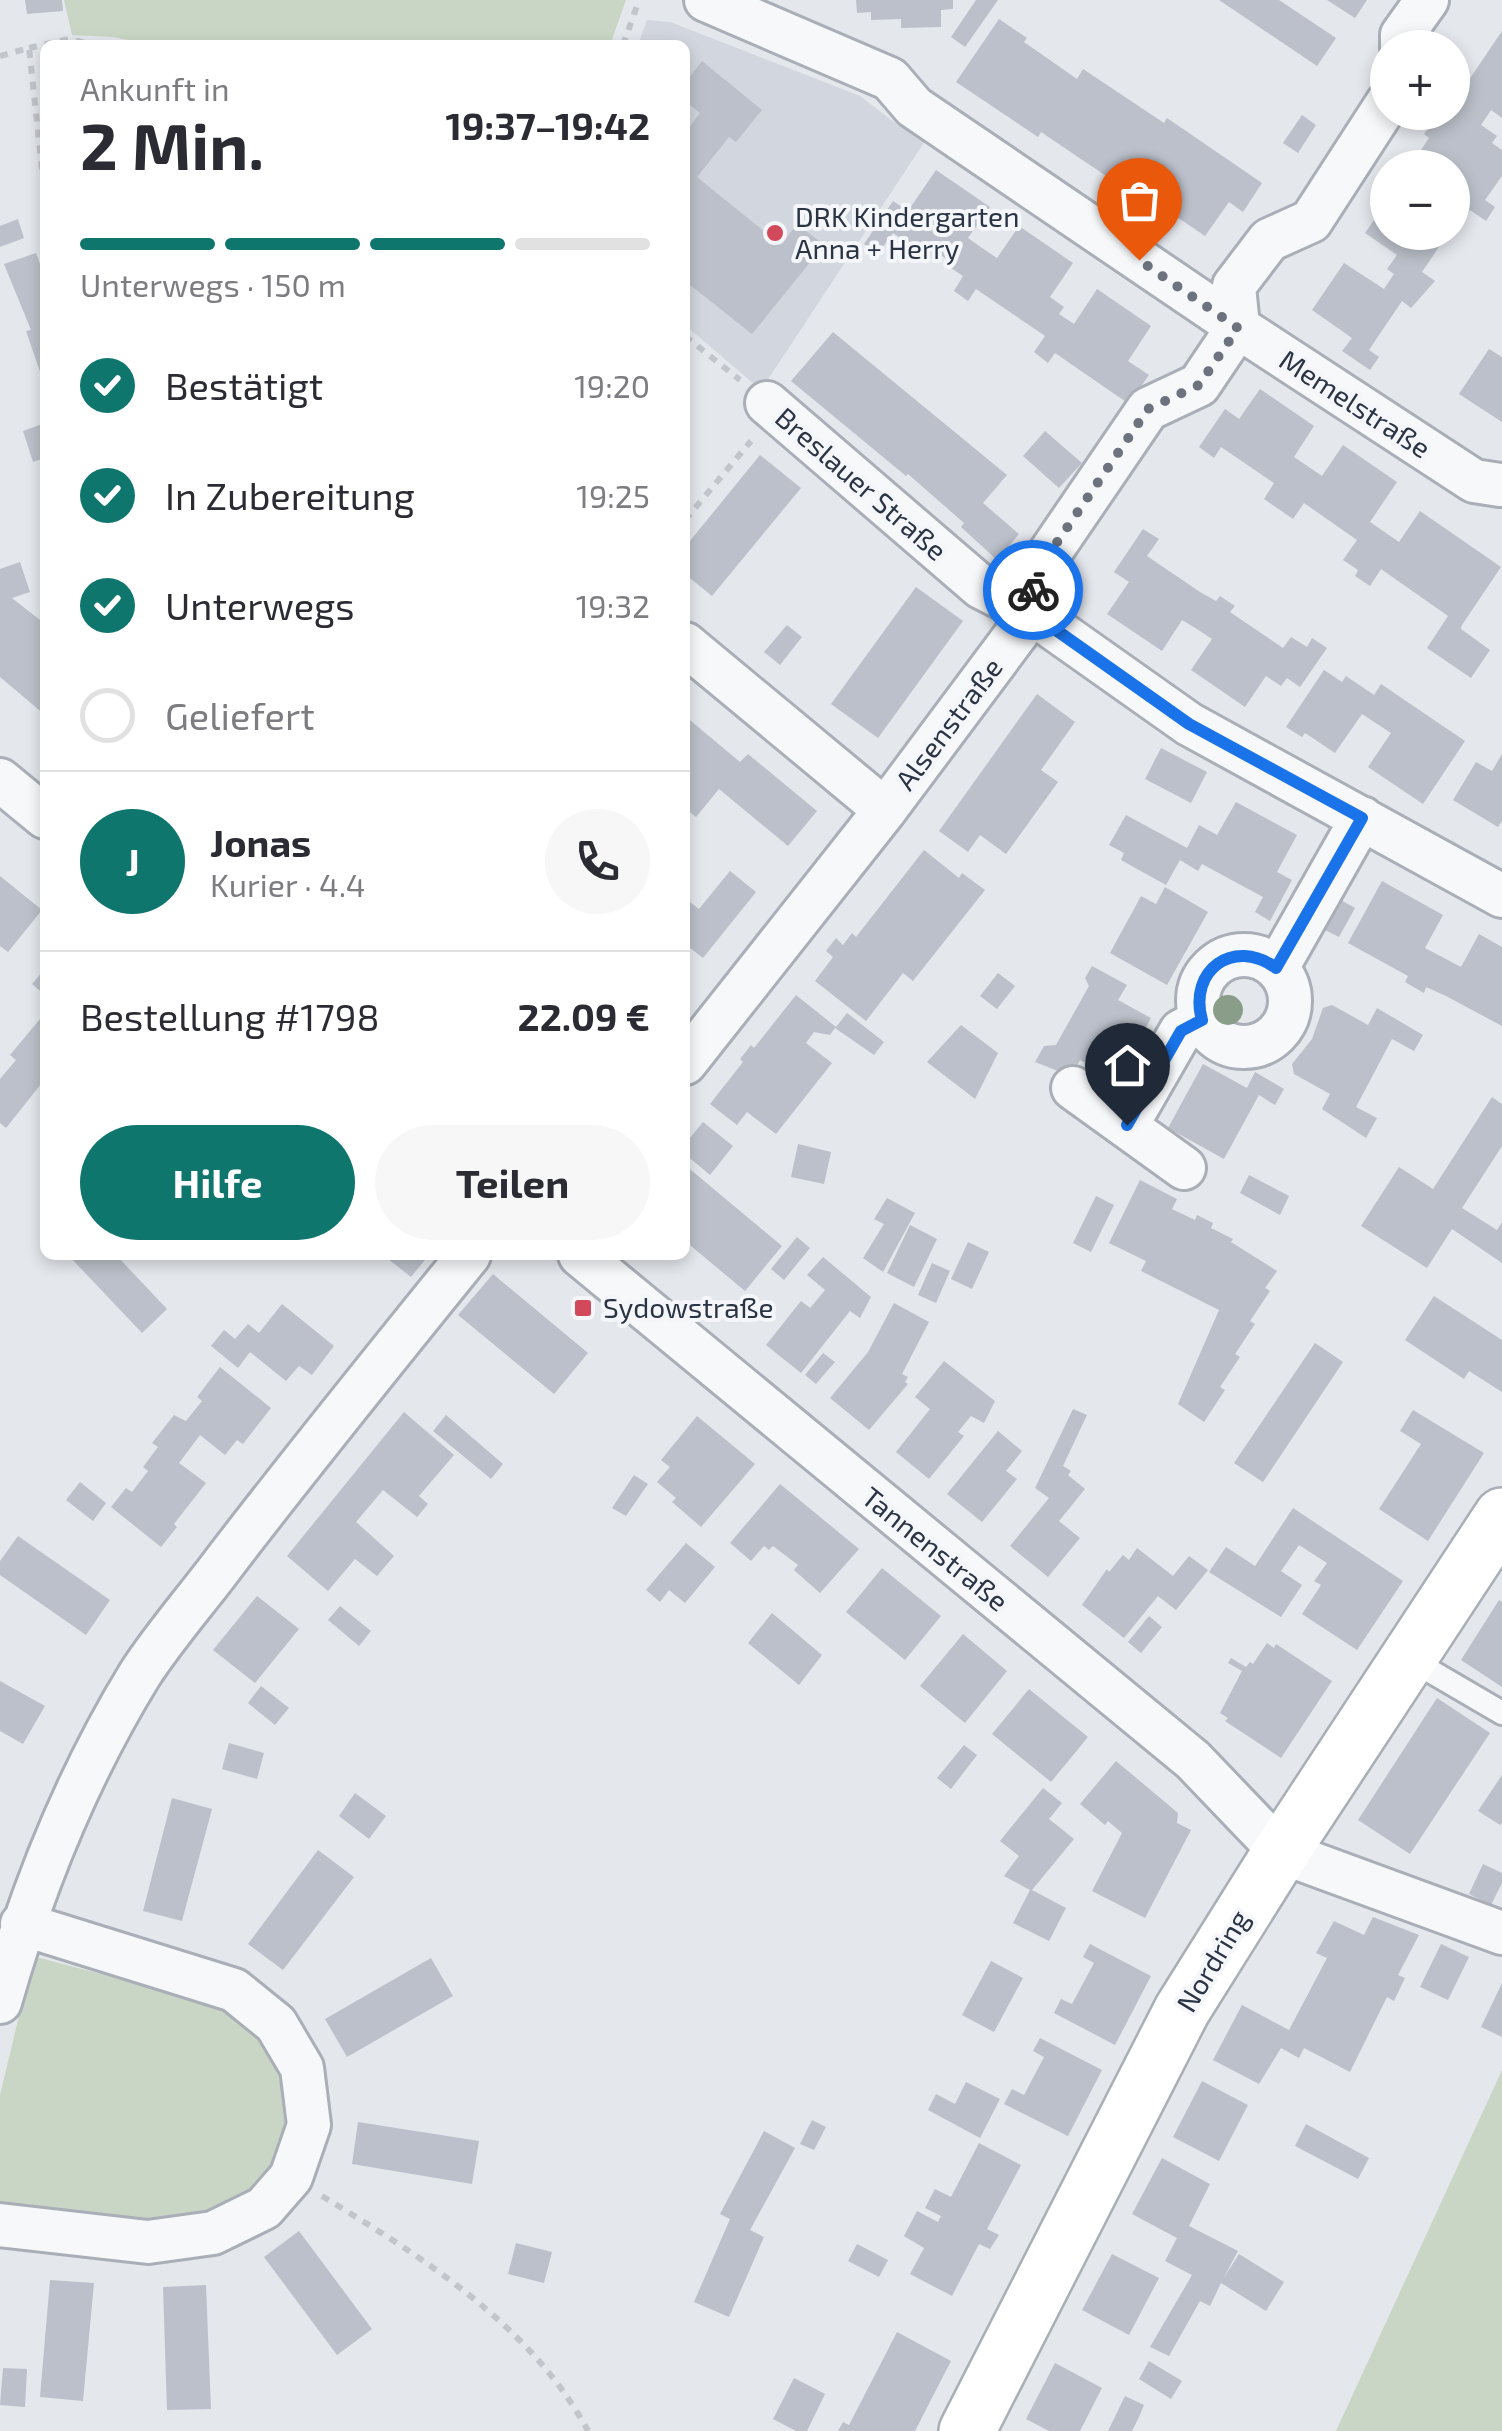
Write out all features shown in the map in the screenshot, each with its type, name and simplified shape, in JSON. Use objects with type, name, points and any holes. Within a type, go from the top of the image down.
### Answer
[{"type":"street","name":"Memelstraße","points":[[706,0],[890,79],[914,107],[1238,328],[1474,481],[1502,491]]},
{"type":"street","points":[[1406,30],[1427,0]]},
{"type":"street","points":[[1238,328],[1234,286],[1269,240],[1310,222],[1370,130]]},
{"type":"street","name":"Alsenstraße","points":[[690,1057],[885,810],[1032,613],[1033,587],[1045,560],[1148,409],[1199,385],[1238,328]]},
{"type":"street","name":"Breslauer Straße","points":[[762,418],[981,587],[1032,613],[1189,724],[1502,896]]},
{"type":"street","points":[[690,648],[885,810]]},
{"type":"street","points":[[0,780],[40,812]]},
{"type":"street","points":[[1276,968],[1362,818]]},
{"type":"street","points":[[1248,955],[1264,959],[1276,968],[1290,994],[1290,1008],[1285,1022],[1265,1042],[1236,1046],[1211,1032],[1198,1005],[1206,975],[1218,963],[1232,956],[1248,955]]},
{"type":"street","points":[[1127,1125],[1181,1031],[1202,1020]]},
{"type":"street","points":[[1073,1088],[1184,1168]]},
{"type":"street","points":[[0,2002],[22,1924],[98,1750],[142,1671],[276,1495],[465,1260]]},
{"type":"street","name":"Tannenstraße","points":[[586,1260],[1193,1760],[1281,1852]]},
{"type":"street","name":"Nordring","points":[[967,2431],[1182,2010],[1502,1516]]},
{"type":"street","points":[[1281,1852],[1502,1933]]},
{"type":"street","points":[[0,2226],[148,2242],[213,2233],[264,2208],[291,2177],[310,2125],[302,2068],[276,2024],[234,1990],[22,1924]]},
{"type":"lane","points":[[1408,1658],[1502,1713]]},
{"type":"path","points":[[626,40],[639,0]]},
{"type":"path","points":[[0,56],[40,46]]},
{"type":"path","points":[[29,48],[40,151]]},
{"type":"path","points":[[690,341],[762,418],[690,513]]},
{"type":"path","points":[[291,2177],[416,2254],[499,2321],[570,2397],[588,2431]]},
{"type":"shaded area","name":"DRK Kindergarten Anna + Herry","points":[[647,20],[670,22],[860,96],[925,141],[761,390],[690,329],[690,40],[640,40]]},
{"type":"green space","points":[[64,0],[626,0],[612,40],[128,40],[72,35]]},
{"type":"green space","points":[[40,1958],[220,2005],[257,2036],[286,2076],[293,2125],[277,2167],[248,2199],[178,2228],[0,2208],[0,2095],[29,1974],[34,1960]]},
{"type":"green space","points":[[1502,2070],[1502,2431],[1336,2431]]},
{"type":"building","points":[[25,0],[62,0],[63,11],[27,14]]},
{"type":"building","points":[[856,0],[953,0],[953,9],[941,10],[941,27],[901,28],[901,19],[871,20],[871,12],[857,13]]},
{"type":"building","points":[[976,0],[998,0],[965,47],[951,37]]},
{"type":"building","points":[[1219,0],[1279,0],[1336,38],[1317,66]]},
{"type":"building","points":[[1327,0],[1367,0],[1355,18]]},
{"type":"building","points":[[999,19],[1077,79],[1083,69],[1164,123],[1167,118],[1262,183],[1243,212],[1229,202],[1205,236],[1124,181],[1121,186],[1041,132],[1038,137],[956,82]]},
{"type":"building","points":[[1502,31],[1502,118],[1491,110],[1481,125],[1497,136],[1492,143],[1502,150],[1502,176],[1485,200],[1495,207],[1486,221],[1470,210],[1470,150],[1421,150],[1429,138],[1424,134],[1427,130],[1470,130],[1470,78]]},
{"type":"building","points":[[702,61],[762,110],[736,142],[729,137],[697,177],[781,245],[797,224],[824,245],[752,334],[690,285],[690,126],[700,113],[690,105],[690,77]]},
{"type":"building","points":[[1302,115],[1316,125],[1298,153],[1283,143]]},
{"type":"building","points":[[936,170],[990,207],[968,238],[982,248],[997,258],[1019,226],[1073,263],[1050,297],[1064,307],[1059,314],[1074,324],[1097,289],[1151,326],[1128,361],[1149,375],[1129,404],[1055,353],[1048,363],[1034,352],[1045,336],[976,289],[968,301],[954,291],[963,276],[936,252],[931,259],[893,233],[878,254],[864,244],[893,201],[908,211]]},
{"type":"building","points":[[18,219],[24,238],[0,247],[0,226]]},
{"type":"building","points":[[1390,250],[1437,250],[1422,272],[1435,281],[1411,308],[1402,301],[1369,350],[1379,357],[1370,370],[1342,351],[1352,338],[1312,310],[1344,263],[1384,289],[1394,274],[1387,269],[1397,255]]},
{"type":"building","points":[[36,253],[40,264],[40,371],[26,331],[31,330],[4,264]]},
{"type":"building","points":[[833,332],[1007,475],[983,503],[1019,534],[997,560],[961,527],[964,523],[908,474],[791,381]]},
{"type":"building","points":[[1489,349],[1502,357],[1502,422],[1459,394]]},
{"type":"building","points":[[1260,389],[1314,426],[1294,457],[1322,476],[1343,445],[1397,482],[1370,522],[1399,542],[1420,511],[1501,567],[1462,625],[1461,629],[1490,650],[1471,678],[1427,648],[1448,616],[1381,569],[1370,586],[1355,576],[1358,570],[1343,560],[1357,540],[1304,503],[1293,519],[1264,499],[1274,483],[1221,447],[1214,458],[1199,447],[1225,409],[1239,419]]},
{"type":"building","points":[[40,425],[40,460],[33,462],[23,431]]},
{"type":"building","points":[[1045,431],[1082,463],[1059,488],[1023,456]]},
{"type":"building","points":[[760,455],[801,488],[712,596],[690,578],[690,541]]},
{"type":"building","points":[[1143,529],[1159,539],[1147,556],[1200,592],[1216,601],[1220,596],[1235,606],[1230,612],[1283,648],[1291,637],[1307,647],[1312,638],[1327,648],[1300,687],[1287,678],[1281,686],[1266,676],[1245,707],[1191,670],[1212,639],[1182,620],[1162,651],[1107,614],[1129,582],[1114,572]]},
{"type":"building","points":[[20,562],[30,592],[12,598],[40,620],[40,711],[0,677],[0,569]]},
{"type":"building","points":[[916,587],[963,621],[878,738],[831,704]]},
{"type":"building","points":[[787,625],[802,637],[780,665],[764,652]]},
{"type":"building","points":[[1324,670],[1342,682],[1346,676],[1374,695],[1381,684],[1465,741],[1423,804],[1368,767],[1391,733],[1362,714],[1335,753],[1305,733],[1302,737],[1286,727]]},
{"type":"building","points":[[1037,694],[1075,722],[1041,770],[1058,782],[1006,854],[980,835],[968,852],[939,831]]},
{"type":"building","points":[[690,720],[740,762],[748,754],[817,811],[788,846],[719,789],[696,817],[690,812]]},
{"type":"building","points":[[1161,748],[1207,772],[1191,803],[1145,779]]},
{"type":"building","points":[[1502,754],[1502,821],[1498,827],[1453,800],[1476,762],[1492,771]]},
{"type":"building","points":[[1236,802],[1297,835],[1277,872],[1292,880],[1270,921],[1255,912],[1263,897],[1202,864],[1198,871],[1180,860],[1166,885],[1121,860],[1124,853],[1109,845],[1126,815],[1187,848],[1199,825],[1217,835]]},
{"type":"building","points":[[924,850],[959,878],[962,873],[985,890],[913,981],[903,973],[866,1021],[815,981],[833,957],[826,951],[836,938],[843,945],[852,933],[856,937]]},
{"type":"building","points":[[730,871],[756,892],[703,958],[690,948],[690,902],[699,909]]},
{"type":"building","points":[[0,876],[40,908],[40,912],[8,952],[0,946]]},
{"type":"building","points":[[1382,881],[1443,915],[1425,948],[1461,967],[1479,934],[1502,947],[1502,1026],[1426,987],[1424,993],[1405,982],[1408,976],[1348,943]]},
{"type":"building","points":[[1165,887],[1208,912],[1167,985],[1110,953],[1141,896],[1156,904]]},
{"type":"building","points":[[1339,899],[1355,908],[1339,937],[1323,929]]},
{"type":"building","points":[[1092,966],[1127,985],[1118,1000],[1151,1018],[1118,1080],[1080,1060],[1071,1076],[1035,1062],[1044,1046],[1056,1045],[1089,986],[1085,978]]},
{"type":"building","points":[[998,973],[1015,986],[997,1009],[980,996]]},
{"type":"building","points":[[40,975],[40,991],[32,984]]},
{"type":"building","points":[[796,995],[836,1027],[847,1013],[884,1042],[874,1055],[835,1028],[830,1035],[814,1032],[806,1043],[832,1063],[776,1134],[747,1112],[737,1125],[710,1104],[743,1062],[740,1059],[751,1045],[754,1048]]},
{"type":"building","points":[[1332,1005],[1368,1025],[1377,1008],[1423,1035],[1414,1051],[1392,1039],[1356,1107],[1377,1118],[1366,1138],[1322,1109],[1330,1094],[1294,1074],[1292,1064],[1312,1039],[1323,1008]]},
{"type":"building","points":[[40,1019],[40,1085],[6,1128],[0,1123],[0,1079],[16,1060],[10,1055]]},
{"type":"building","points":[[961,1025],[998,1053],[975,1099],[927,1062]]},
{"type":"building","points":[[1203,1064],[1247,1088],[1255,1072],[1284,1089],[1275,1105],[1259,1095],[1224,1159],[1168,1128]]},
{"type":"building","points":[[1492,1097],[1502,1104],[1502,1146],[1462,1208],[1497,1230],[1502,1222],[1502,1263],[1452,1229],[1427,1268],[1361,1226],[1399,1167],[1433,1189]]},
{"type":"building","points":[[703,1122],[733,1146],[710,1175],[690,1158],[690,1138]]},
{"type":"building","points":[[798,1144],[831,1152],[824,1184],[791,1177]]},
{"type":"building","points":[[690,1169],[782,1246],[745,1291],[690,1245]]},
{"type":"building","points":[[1249,1175],[1289,1196],[1280,1215],[1240,1193]]},
{"type":"building","points":[[1140,1180],[1177,1199],[1172,1209],[1213,1223],[1211,1228],[1277,1271],[1265,1288],[1270,1291],[1250,1321],[1255,1324],[1235,1354],[1240,1357],[1220,1387],[1225,1390],[1204,1422],[1178,1404],[1219,1310],[1141,1271],[1146,1261],[1109,1243]]},
{"type":"building","points":[[1096,1196],[1114,1205],[1091,1252],[1073,1243]]},
{"type":"building","points":[[887,1198],[915,1213],[883,1272],[863,1258],[884,1224],[874,1219]]},
{"type":"building","points":[[910,1225],[937,1239],[914,1287],[887,1273]]},
{"type":"building","points":[[797,1237],[810,1248],[784,1280],[771,1269]]},
{"type":"building","points":[[968,1242],[989,1252],[972,1289],[951,1279]]},
{"type":"building","points":[[823,1257],[871,1297],[860,1318],[850,1311],[801,1373],[766,1345],[801,1301],[810,1308],[825,1290],[807,1275]]},
{"type":"building","points":[[73,1260],[121,1260],[167,1309],[142,1333]]},
{"type":"building","points":[[389,1260],[425,1260],[411,1277]]},
{"type":"building","points":[[932,1263],[950,1271],[936,1303],[918,1295]]},
{"type":"building","points":[[493,1274],[588,1353],[554,1394],[458,1315]]},
{"type":"building","points":[[1434,1296],[1502,1340],[1502,1392],[1469,1371],[1464,1379],[1405,1340]]},
{"type":"building","points":[[894,1303],[929,1322],[902,1374],[908,1377],[908,1384],[869,1430],[830,1398],[868,1352]]},
{"type":"building","points":[[282,1304],[334,1346],[312,1375],[299,1366],[286,1381],[250,1352],[238,1368],[211,1346],[224,1330],[235,1339],[248,1324],[259,1333]]},
{"type":"building","points":[[1315,1343],[1343,1362],[1263,1482],[1234,1463]]},
{"type":"building","points":[[823,1353],[835,1362],[816,1384],[805,1375]]},
{"type":"building","points":[[944,1361],[995,1401],[984,1423],[971,1416],[958,1432],[964,1436],[929,1479],[896,1452],[930,1409],[915,1397]]},
{"type":"building","points":[[220,1367],[271,1408],[243,1444],[237,1440],[225,1455],[200,1435],[179,1463],[206,1483],[161,1547],[111,1507],[126,1488],[132,1492],[148,1471],[143,1467],[158,1447],[152,1443],[174,1415],[186,1421],[202,1401],[197,1397]]},
{"type":"building","points":[[1073,1409],[1087,1415],[1063,1466],[1085,1489],[1059,1521],[1080,1538],[1048,1577],[1010,1546],[1049,1498],[1035,1488]]},
{"type":"building","points":[[1413,1410],[1484,1453],[1428,1541],[1379,1509],[1421,1444],[1400,1431]]},
{"type":"building","points":[[404,1412],[454,1455],[419,1496],[428,1504],[417,1517],[383,1490],[356,1522],[394,1556],[377,1576],[355,1559],[328,1591],[287,1556]]},
{"type":"building","points":[[446,1415],[503,1464],[491,1479],[433,1431]]},
{"type":"building","points":[[697,1416],[755,1464],[701,1527],[672,1502],[676,1498],[657,1482],[670,1467],[661,1460]]},
{"type":"building","points":[[998,1431],[1022,1451],[1006,1471],[1017,1479],[982,1522],[947,1494]]},
{"type":"building","points":[[634,1475],[648,1484],[626,1516],[612,1508]]},
{"type":"building","points":[[80,1482],[106,1503],[93,1521],[66,1500]]},
{"type":"building","points":[[780,1484],[859,1549],[820,1593],[794,1570],[798,1565],[773,1546],[769,1550],[764,1546],[751,1561],[730,1543]]},
{"type":"building","points":[[1293,1508],[1403,1581],[1357,1650],[1302,1614],[1321,1585],[1314,1581],[1327,1563],[1299,1545],[1281,1571],[1302,1585],[1281,1617],[1209,1572],[1226,1547],[1255,1566]]},
{"type":"building","points":[[18,1536],[110,1600],[86,1635],[0,1575],[0,1561]]},
{"type":"building","points":[[686,1543],[715,1567],[685,1603],[669,1590],[660,1602],[646,1590]]},
{"type":"building","points":[[1137,1548],[1173,1576],[1189,1556],[1208,1570],[1176,1610],[1158,1596],[1124,1638],[1082,1605],[1107,1569],[1109,1572],[1123,1555],[1129,1560]]},
{"type":"building","points":[[882,1568],[941,1616],[905,1660],[846,1612]]},
{"type":"building","points":[[257,1596],[299,1629],[255,1683],[213,1650]]},
{"type":"building","points":[[1499,1600],[1502,1602],[1502,1687],[1461,1660]]},
{"type":"building","points":[[340,1606],[371,1631],[359,1646],[328,1620]]},
{"type":"building","points":[[772,1613],[822,1655],[799,1685],[748,1643]]},
{"type":"building","points":[[1149,1616],[1162,1627],[1141,1653],[1128,1642]]},
{"type":"building","points":[[963,1634],[1007,1671],[965,1723],[920,1686]]},
{"type":"building","points":[[1267,1643],[1274,1648],[1276,1644],[1332,1681],[1281,1758],[1225,1721],[1228,1718],[1220,1713],[1242,1671],[1228,1663],[1231,1658],[1246,1667],[1250,1662],[1253,1664]]},
{"type":"building","points":[[0,1681],[45,1706],[23,1744],[0,1731]]},
{"type":"building","points":[[261,1686],[289,1708],[275,1725],[248,1703]]},
{"type":"building","points":[[1029,1689],[1088,1737],[1051,1782],[992,1734]]},
{"type":"building","points":[[1437,1698],[1490,1733],[1410,1854],[1358,1820]]},
{"type":"building","points":[[229,1743],[264,1753],[257,1779],[222,1769]]},
{"type":"building","points":[[964,1745],[977,1755],[951,1789],[937,1778]]},
{"type":"building","points":[[1116,1761],[1178,1813],[1177,1823],[1191,1830],[1145,1918],[1092,1891],[1122,1833],[1108,1821],[1105,1825],[1080,1804]]},
{"type":"building","points":[[1502,1775],[1502,1823],[1500,1825],[1478,1811]]},
{"type":"building","points":[[1043,1788],[1062,1803],[1049,1819],[1074,1839],[1032,1890],[1066,1908],[1049,1941],[1013,1923],[1030,1890],[1004,1876],[1019,1856],[1000,1841]]},
{"type":"building","points":[[355,1793],[386,1816],[369,1839],[339,1816]]},
{"type":"building","points":[[172,1798],[212,1809],[182,1921],[143,1911]]},
{"type":"building","points":[[318,1850],[354,1877],[283,1970],[248,1944]]},
{"type":"building","points":[[1483,1864],[1502,1873],[1502,1883],[1491,1905],[1469,1894]]},
{"type":"building","points":[[1373,1917],[1419,1935],[1398,1975],[1405,1978],[1394,2001],[1387,1997],[1350,2072],[1304,2048],[1299,2058],[1281,2048],[1259,2084],[1213,2060],[1242,2005],[1289,2030],[1327,1958],[1316,1953],[1334,1921],[1364,1935]]},
{"type":"building","points":[[1090,1944],[1151,1976],[1115,2045],[1054,2013],[1061,1999],[1072,2004],[1094,1963],[1083,1957]]},
{"type":"building","points":[[1441,1944],[1469,1957],[1448,2000],[1420,1987]]},
{"type":"building","points":[[431,1958],[453,1996],[347,2057],[325,2019]]},
{"type":"building","points":[[991,1961],[1023,1978],[994,2032],[962,2015]]},
{"type":"building","points":[[1502,1983],[1502,2037],[1481,2027]]},
{"type":"building","points":[[1040,2038],[1102,2070],[1068,2136],[1004,2104],[1012,2089],[1024,2095],[1044,2057],[1033,2051]]},
{"type":"building","points":[[1202,2081],[1248,2105],[1219,2161],[1173,2137]]},
{"type":"building","points":[[966,2082],[1000,2099],[980,2138],[928,2110],[936,2094],[955,2104]]},
{"type":"building","points":[[812,2120],[826,2127],[814,2150],[800,2144]]},
{"type":"building","points":[[358,2122],[479,2141],[472,2184],[352,2164]]},
{"type":"building","points":[[1306,2124],[1369,2158],[1358,2179],[1295,2146]]},
{"type":"building","points":[[764,2131],[795,2148],[750,2230],[764,2237],[729,2317],[694,2302],[730,2219],[720,2214]]},
{"type":"building","points":[[979,2143],[1021,2165],[987,2229],[999,2235],[990,2249],[979,2244],[952,2296],[910,2274],[924,2248],[904,2236],[917,2211],[938,2222],[941,2216],[925,2208],[935,2189],[951,2197]]},
{"type":"building","points":[[1162,2158],[1210,2184],[1189,2226],[1238,2251],[1223,2279],[1239,2254],[1284,2282],[1266,2311],[1221,2283],[1210,2306],[1200,2301],[1169,2356],[1150,2347],[1192,2275],[1165,2261],[1177,2238],[1132,2214]]},
{"type":"building","points":[[299,2231],[372,2329],[337,2355],[264,2257]]},
{"type":"building","points":[[516,2243],[552,2252],[544,2283],[508,2274]]},
{"type":"building","points":[[857,2244],[888,2260],[879,2277],[848,2261]]},
{"type":"building","points":[[1112,2254],[1159,2278],[1129,2335],[1082,2310]]},
{"type":"building","points":[[50,2280],[94,2283],[83,2401],[40,2397]]},
{"type":"building","points":[[206,2285],[211,2409],[167,2410],[163,2287]]},
{"type":"building","points":[[897,2332],[951,2361],[915,2431],[838,2431],[843,2422],[849,2425]]},
{"type":"building","points":[[1149,2361],[1182,2381],[1171,2399],[1139,2379]]},
{"type":"building","points":[[1055,2363],[1102,2388],[1080,2431],[1049,2431],[1026,2419]]},
{"type":"building","points":[[3,2368],[27,2369],[25,2407],[0,2405]]},
{"type":"building","points":[[794,2378],[825,2394],[807,2431],[796,2431],[773,2419]]},
{"type":"building","points":[[1125,2396],[1144,2405],[1139,2417],[1132,2431],[1108,2431]]},
{"type":"way so far","points":[[1033,590],[1045,560],[1148,409],[1199,385],[1238,328],[1139,260]]},
{"type":"place","name":"DRK Kindergarten Anna + Herry","points":[[775,233]]},
{"type":"place","name":"Sydowstraße","points":[[583,1308]]},
{"type":"route","points":[[1033,590],[1032,613],[1189,724],[1362,818],[1276,968],[1264,959],[1232,956],[1206,975],[1198,1005],[1202,1020],[1181,1031],[1127,1125]]}]
